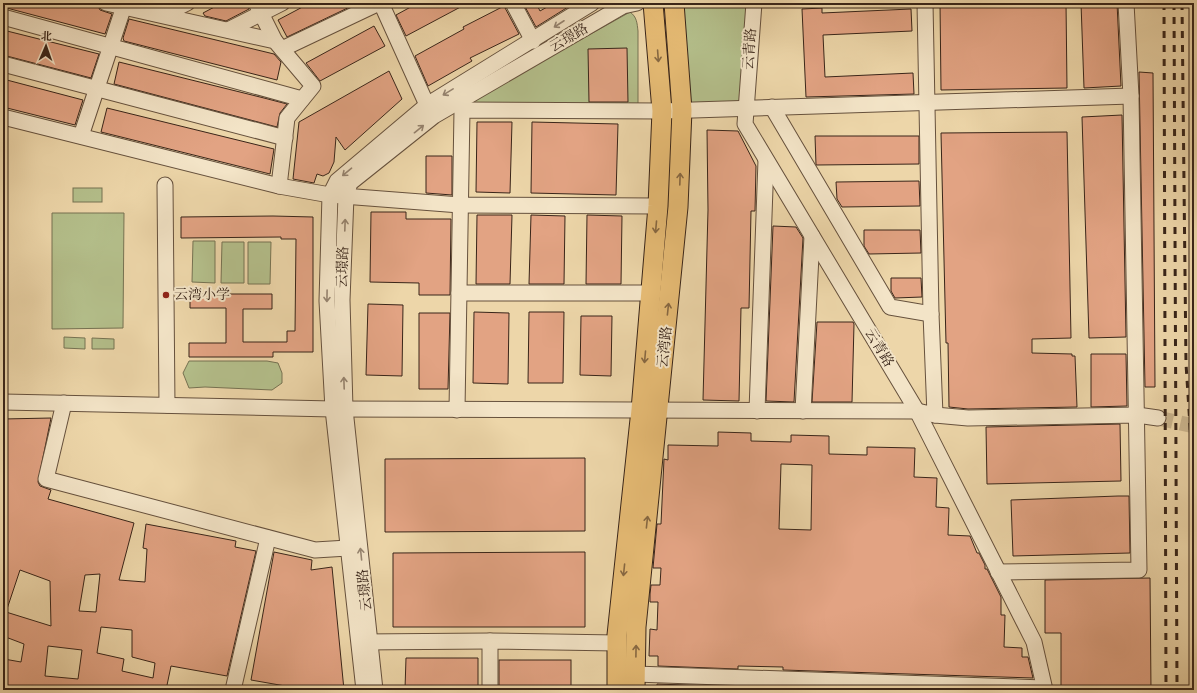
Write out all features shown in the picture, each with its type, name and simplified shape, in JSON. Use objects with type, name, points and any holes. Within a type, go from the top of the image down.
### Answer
[{"type":"main road","name":"云湾路","points":[[635,682],[636,627],[650,410],[650,293],[658,206],[662,111],[653,3]]},
{"type":"main road","name":"云湾路","points":[[617,690],[617,643],[678,208],[682,110],[674,3]]},
{"type":"street","points":[[106,3],[124,5],[228,30],[279,45],[380,3],[427,105]]},
{"type":"street","points":[[163,15],[187,3]]},
{"type":"street","points":[[228,30],[259,8],[282,3]]},
{"type":"street","points":[[513,3],[533,41]]},
{"type":"street","name":"云青路","points":[[754,3],[745,124],[917,411],[1034,642],[1044,689]]},
{"type":"street","points":[[925,3],[931,314],[935,415]]},
{"type":"street","points":[[998,572],[1139,570],[1131,96],[1126,3]]},
{"type":"street","name":"云璟路","points":[[364,690],[364,642],[327,301],[330,195],[337,181],[427,105],[533,41],[588,4]]},
{"type":"street","points":[[633,4],[641,8],[648,16],[656,32]]},
{"type":"street","name":"云璟路","points":[[375,690],[364,642],[348,548],[339,409],[346,196],[350,184],[434,116],[623,6],[633,4]]},
{"type":"street","points":[[81,136],[124,5]]},
{"type":"street","points":[[259,8],[279,45],[314,86],[287,118],[279,186]]},
{"type":"street","points":[[3,17],[302,100]]},
{"type":"street","points":[[3,64],[285,138]]},
{"type":"street","points":[[457,410],[462,110],[662,111],[1131,96]]},
{"type":"street","points":[[772,107],[890,307],[931,314]]},
{"type":"street","points":[[3,117],[279,186],[330,195],[460,204],[658,206]]},
{"type":"street","points":[[757,410],[766,160]]},
{"type":"street","points":[[165,185],[167,405]]},
{"type":"street","points":[[803,411],[812,236]]},
{"type":"street","points":[[459,293],[650,293]]},
{"type":"street","points":[[3,402],[339,409],[917,411],[935,415],[968,418],[1136,414],[1158,418]]},
{"type":"street","points":[[64,403],[46,479],[314,550],[348,548]]},
{"type":"street","points":[[233,690],[268,538]]},
{"type":"street","points":[[490,641],[490,690]]},
{"type":"street","points":[[364,642],[490,641],[617,643]]},
{"type":"street","points":[[635,682],[1044,689]]},
{"type":"green space","points":[[681,3],[750,3],[742,105],[687,106]]},
{"type":"green space","points":[[630,12],[635,18],[638,31],[638,106],[466,104]]},
{"type":"green space","points":[[73,188],[102,188],[102,202],[73,202]]},
{"type":"green space","points":[[52,213],[124,213],[123,328],[52,329]]},
{"type":"green space","points":[[193,241],[215,241],[215,283],[192,282]]},
{"type":"green space","points":[[222,242],[244,242],[244,283],[221,283]]},
{"type":"green space","points":[[248,242],[271,242],[270,284],[248,284]]},
{"type":"green space","points":[[64,337],[85,338],[85,349],[64,348]]},
{"type":"green space","points":[[92,338],[114,339],[114,349],[92,349]]},
{"type":"green space","points":[[189,361],[267,361],[278,363],[282,373],[282,383],[272,390],[205,387],[189,388],[183,373]]},
{"type":"building","points":[[3,3],[93,3],[97,4],[100,10],[112,14],[105,34],[3,7]]},
{"type":"building","points":[[147,3],[167,3],[161,6]]},
{"type":"building","points":[[222,3],[247,3],[249,9],[226,21],[205,16],[203,13]]},
{"type":"building","points":[[310,3],[358,3],[287,37],[278,20]]},
{"type":"building","points":[[418,3],[468,3],[406,36],[396,15]]},
{"type":"building","points":[[523,3],[536,3],[540,11],[554,3],[566,3],[568,7],[536,27]]},
{"type":"building","points":[[940,3],[1066,3],[1067,88],[941,90]]},
{"type":"building","points":[[1081,3],[1117,3],[1121,86],[1084,88]]},
{"type":"building","points":[[504,6],[519,34],[470,58],[472,61],[428,86],[415,56],[464,29],[463,27]]},
{"type":"building","points":[[822,8],[822,13],[911,9],[912,31],[823,35],[825,77],[913,73],[914,94],[806,97],[802,9]]},
{"type":"building","points":[[129,19],[274,54],[281,62],[277,80],[124,41],[123,38]]},
{"type":"building","points":[[374,26],[385,46],[320,81],[306,63]]},
{"type":"building","points":[[3,30],[99,54],[91,78],[3,55]]},
{"type":"building","points":[[627,48],[628,102],[589,102],[588,49]]},
{"type":"building","points":[[119,62],[287,104],[280,113],[277,127],[114,84]]},
{"type":"building","points":[[389,71],[402,99],[345,150],[336,137],[334,162],[329,173],[323,176],[317,174],[314,183],[293,179],[299,122]]},
{"type":"building","points":[[1139,72],[1153,73],[1155,387],[1145,387]]},
{"type":"building","points":[[3,79],[83,100],[75,125],[3,107]]},
{"type":"building","points":[[107,108],[274,149],[270,174],[101,132]]},
{"type":"building","points":[[1122,115],[1126,337],[1089,338],[1082,117]]},
{"type":"building","points":[[477,122],[512,122],[510,193],[476,192]]},
{"type":"building","points":[[532,122],[618,124],[616,195],[531,193]]},
{"type":"building","points":[[707,130],[738,131],[756,166],[755,211],[751,211],[749,308],[741,308],[739,401],[703,400],[708,210]]},
{"type":"building","points":[[1067,132],[1071,338],[1032,339],[1032,353],[1072,354],[1072,356],[1075,356],[1077,407],[968,409],[949,407],[941,133]]},
{"type":"building","points":[[815,136],[919,136],[919,164],[816,165]]},
{"type":"building","points":[[426,156],[452,156],[452,195],[426,193]]},
{"type":"building","points":[[919,181],[920,206],[842,207],[837,199],[836,182]]},
{"type":"building","points":[[371,212],[406,212],[406,219],[451,219],[450,295],[419,295],[419,283],[370,282]]},
{"type":"building","points":[[477,215],[512,215],[510,284],[476,284]]},
{"type":"building","points":[[531,215],[565,216],[564,284],[529,284]]},
{"type":"building","points":[[587,215],[622,216],[621,284],[586,284]]},
{"type":"building","points":[[181,217],[313,217],[313,352],[273,352],[273,357],[189,357],[189,343],[226,343],[226,308],[190,308],[190,294],[272,294],[272,309],[243,309],[243,342],[287,342],[287,331],[295,331],[296,239],[281,239],[281,237],[181,238]]},
{"type":"building","points":[[773,226],[796,227],[803,238],[794,402],[766,401]]},
{"type":"building","points":[[864,230],[920,230],[921,253],[869,254],[864,246]]},
{"type":"building","points":[[891,278],[921,278],[922,297],[895,298],[891,291]]},
{"type":"building","points":[[368,304],[403,305],[402,376],[366,375]]},
{"type":"building","points":[[474,312],[509,313],[508,384],[473,383]]},
{"type":"building","points":[[529,312],[564,312],[563,383],[528,383]]},
{"type":"building","points":[[419,313],[450,313],[448,389],[419,389]]},
{"type":"building","points":[[581,316],[612,316],[611,376],[580,375]]},
{"type":"building","points":[[817,322],[853,322],[854,324],[852,402],[812,402]]},
{"type":"building","points":[[1091,354],[1126,354],[1127,406],[1091,407]]},
{"type":"building","points":[[51,418],[38,482],[40,486],[51,490],[48,499],[134,523],[119,580],[145,582],[147,549],[143,548],[146,524],[236,541],[235,547],[256,551],[227,676],[171,666],[166,690],[17,690],[4,684],[4,659],[21,662],[24,644],[3,636],[3,419]],"holes":[[[20,570],[50,581],[51,626],[6,612]],[[100,574],[96,612],[79,611],[85,575]],[[101,627],[132,630],[132,657],[155,663],[153,678],[122,671],[124,659],[97,653]],[[48,646],[82,650],[78,679],[45,676]]]},
{"type":"building","points":[[1120,424],[1121,481],[987,484],[986,427]]},
{"type":"building","points":[[718,432],[751,433],[751,441],[791,442],[791,435],[829,436],[829,454],[867,455],[867,447],[915,448],[914,477],[937,478],[936,507],[949,508],[948,535],[970,536],[977,553],[979,553],[985,565],[985,569],[987,569],[1001,597],[1001,615],[1005,615],[1004,647],[1022,648],[1022,657],[1028,657],[1033,678],[783,670],[783,667],[738,666],[738,669],[658,666],[658,656],[649,656],[650,629],[657,630],[658,602],[650,602],[650,594],[651,585],[660,585],[661,568],[653,568],[657,524],[661,524],[664,459],[668,460],[668,445],[718,446]],"holes":[[[781,464],[812,465],[811,530],[779,529]]]},
{"type":"building","points":[[585,458],[585,531],[385,532],[385,459]]},
{"type":"building","points":[[1129,496],[1130,553],[1013,556],[1011,500]]},
{"type":"building","points":[[274,552],[312,560],[311,570],[332,567],[344,690],[308,690],[251,680]]},
{"type":"building","points":[[585,552],[585,627],[393,627],[393,553]]},
{"type":"building","points":[[1150,578],[1151,690],[1061,690],[1061,633],[1045,633],[1045,580]]},
{"type":"building","points":[[406,658],[478,658],[478,689],[405,689]]},
{"type":"building","points":[[499,660],[571,660],[571,690],[499,690]]},
{"type":"building","points":[[657,684],[738,687],[738,690],[657,690]]},
{"type":"building","points":[[782,688],[839,690],[782,690]]},
{"type":"tunnel","points":[[1158,418],[1194,426]]},
{"type":"railway","points":[[1164,3],[1166,690]]},
{"type":"railway","points":[[1174,3],[1177,690]]},
{"type":"railway","points":[[1182,3],[1186,364],[1194,487]]},
{"type":"place","name":"云湾小学","points":[[166,295]]}]
